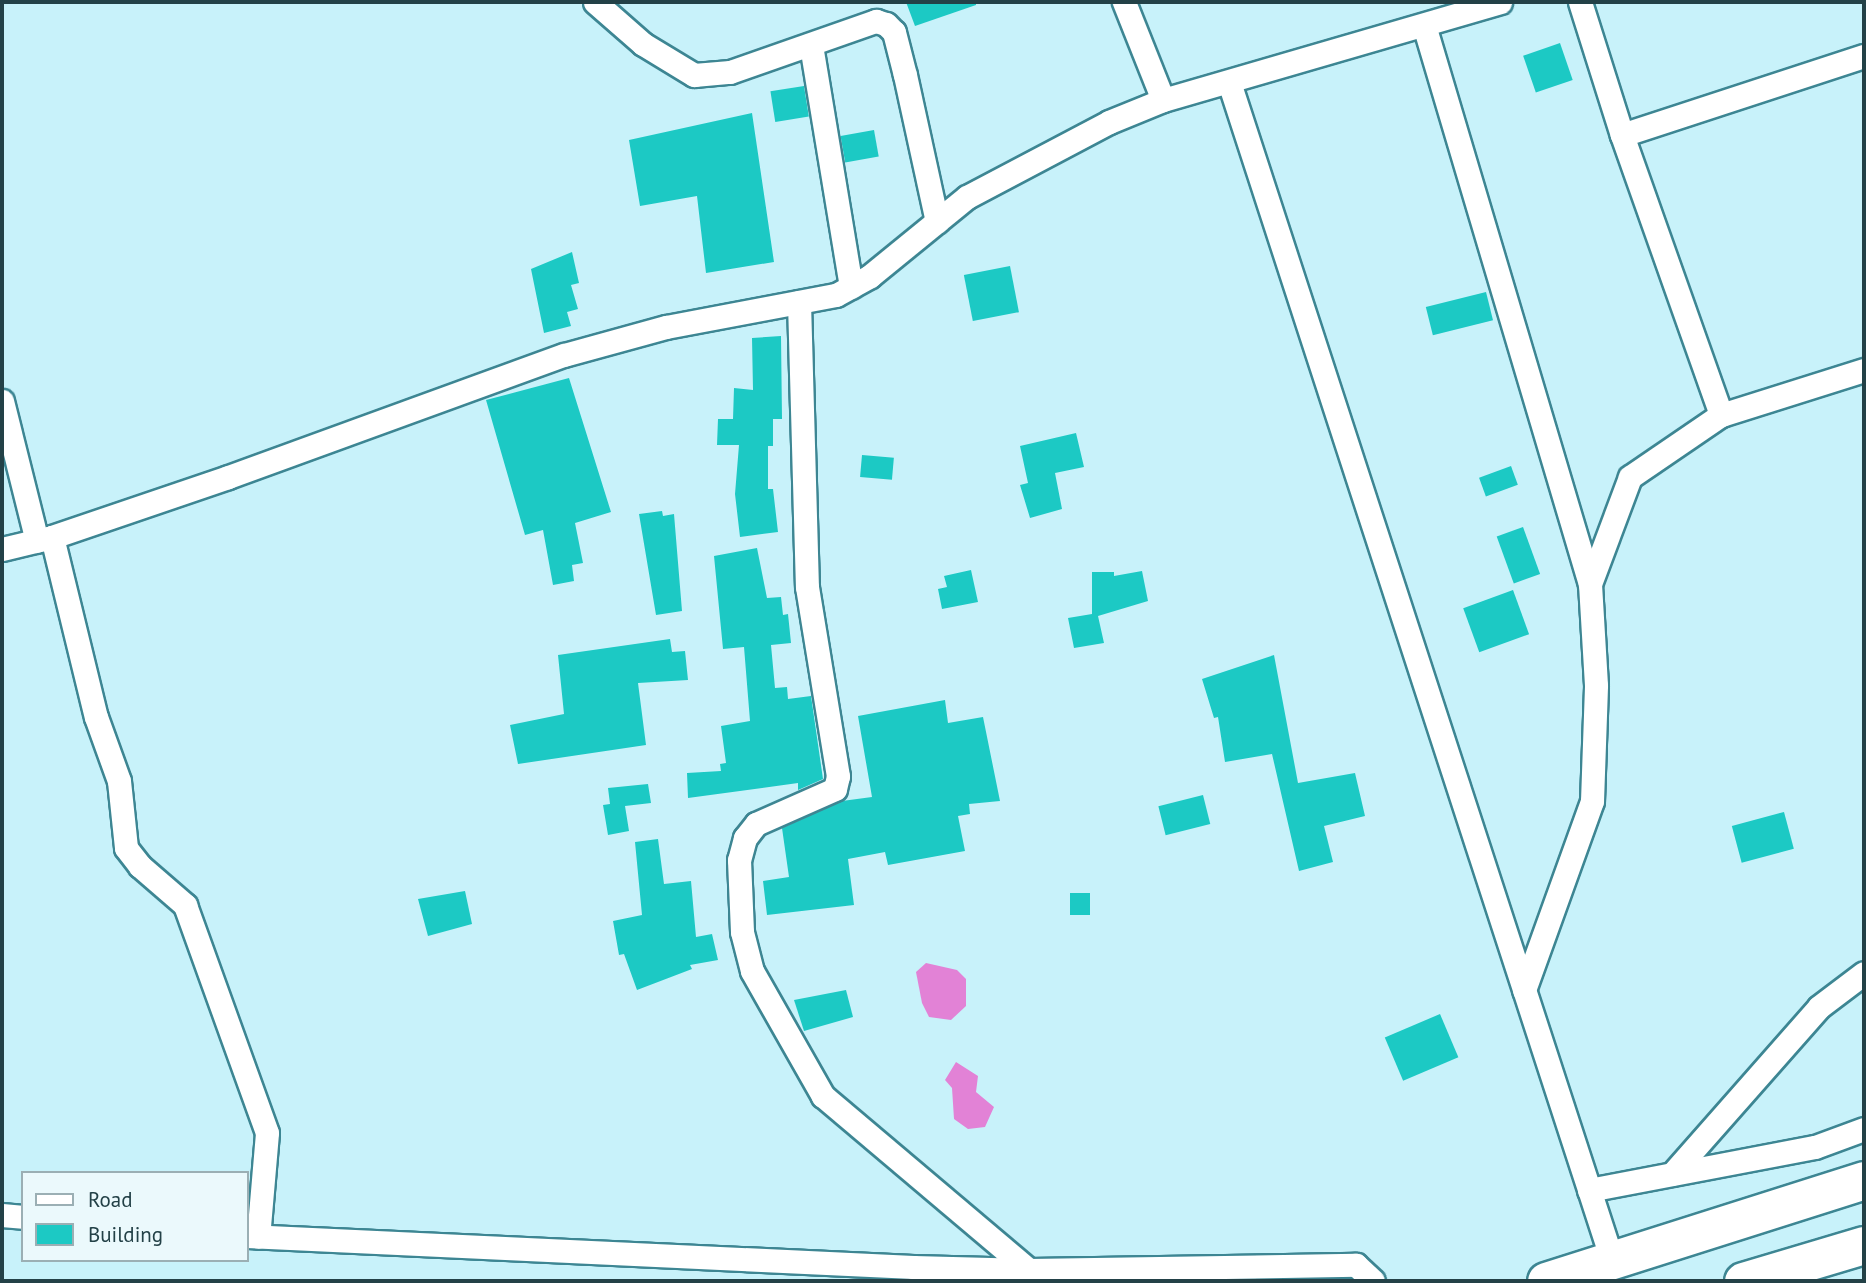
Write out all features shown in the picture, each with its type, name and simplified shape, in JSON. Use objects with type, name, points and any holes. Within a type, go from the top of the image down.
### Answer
[{"type":"main road","points":[[1546,1281],[1864,1180]]},
{"type":"main road","points":[[1743,1281],[1864,1245]]},
{"type":"street","points":[[594,2],[643,44],[694,75],[730,72],[876,21],[894,32],[937,222]]},
{"type":"street","points":[[1124,2],[1163,100]]},
{"type":"street","points":[[2,549],[45,539],[564,355],[666,327],[799,302],[851,287],[967,197],[1109,122],[1163,100],[1500,2]]},
{"type":"street","points":[[1580,2],[1622,135],[1721,415]]},
{"type":"street","points":[[1424,25],[1590,584],[1596,685],[1592,801],[1524,990]]},
{"type":"street","points":[[811,45],[851,287]]},
{"type":"street","points":[[1622,135],[1864,56]]},
{"type":"street","points":[[1229,82],[1612,1260]]},
{"type":"street","points":[[799,302],[807,587],[838,776],[835,789],[756,824],[745,838],[739,860],[742,932],[752,971],[823,1096],[1029,1270]]},
{"type":"street","points":[[1590,584],[1630,477],[1721,415],[1864,370]]},
{"type":"street","points":[[2,401],[96,718],[119,781],[126,848],[140,866],[185,905],[268,1133],[252,1237],[1029,1270],[1356,1265],[1373,1281]]},
{"type":"street","points":[[1672,1174],[1819,1007],[1864,973]]},
{"type":"street","points":[[1588,1190],[1815,1147],[1864,1129]]},
{"type":"street","points":[[2,1215],[21,1217]]},
{"type":"shaded area","points":[[926,963],[957,970],[966,979],[966,1006],[951,1020],[929,1017],[922,1003],[916,972]]},
{"type":"shaded area","points":[[956,1062],[978,1076],[976,1092],[994,1107],[985,1127],[968,1129],[954,1119],[952,1088],[945,1080]]},
{"type":"building","points":[[906,2],[976,2],[976,5],[915,26]]},
{"type":"building","points":[[1560,43],[1573,80],[1536,93],[1523,56]]},
{"type":"building","points":[[804,86],[809,117],[775,122],[770,91]]},
{"type":"building","points":[[752,113],[774,262],[706,273],[697,196],[640,206],[629,140]]},
{"type":"building","points":[[874,130],[879,157],[845,162],[841,136]]},
{"type":"building","points":[[572,252],[579,283],[571,285],[578,309],[567,312],[571,326],[544,333],[531,269]]},
{"type":"building","points":[[1010,266],[1019,312],[973,321],[964,275]]},
{"type":"building","points":[[1486,292],[1493,320],[1433,335],[1426,307]]},
{"type":"building","points":[[781,336],[782,419],[773,419],[773,446],[768,446],[768,489],[773,489],[778,532],[740,537],[735,494],[739,445],[717,445],[718,419],[733,419],[734,388],[753,390],[752,338]]},
{"type":"building","points":[[569,378],[611,512],[575,523],[583,563],[572,565],[574,581],[553,585],[543,530],[525,535],[486,400]]},
{"type":"building","points":[[1076,433],[1084,467],[1055,473],[1062,509],[1030,518],[1020,485],[1028,483],[1020,446]]},
{"type":"building","points":[[862,455],[894,458],[892,480],[860,477]]},
{"type":"building","points":[[1511,466],[1518,485],[1486,496],[1479,478]]},
{"type":"building","points":[[662,511],[663,516],[674,514],[682,611],[656,615],[639,514]]},
{"type":"building","points":[[1523,527],[1540,574],[1514,584],[1497,537]]},
{"type":"building","points":[[757,548],[767,598],[781,597],[783,615],[788,614],[791,643],[771,645],[775,688],[787,687],[788,699],[811,696],[823,779],[798,790],[798,783],[688,798],[687,773],[721,771],[720,764],[726,763],[721,726],[750,721],[744,647],[723,649],[714,556]]},
{"type":"building","points":[[971,570],[978,602],[942,609],[938,589],[947,587],[944,576]]},
{"type":"building","points":[[1142,571],[1148,601],[1098,616],[1104,643],[1074,648],[1068,618],[1092,614],[1092,572],[1114,572],[1114,576]]},
{"type":"building","points":[[1513,590],[1529,634],[1479,652],[1463,608]]},
{"type":"building","points":[[670,639],[672,652],[685,651],[688,680],[638,683],[646,745],[518,764],[510,725],[564,714],[558,655]]},
{"type":"building","points":[[1274,655],[1298,783],[1355,773],[1365,816],[1324,826],[1333,862],[1299,871],[1272,754],[1225,762],[1218,717],[1214,718],[1202,679]]},
{"type":"building","points":[[945,700],[948,723],[983,717],[1000,801],[969,804],[970,814],[958,816],[965,851],[888,865],[885,852],[848,859],[854,905],[767,915],[763,881],[789,877],[782,828],[842,801],[872,797],[858,716]]},
{"type":"building","points":[[648,784],[651,803],[625,806],[629,831],[608,835],[603,805],[610,804],[608,788]]},
{"type":"building","points":[[1203,795],[1210,824],[1166,835],[1158,806]]},
{"type":"building","points":[[1784,812],[1794,849],[1742,863],[1732,826]]},
{"type":"building","points":[[658,839],[664,884],[691,881],[696,937],[712,934],[718,960],[690,965],[692,969],[637,990],[624,954],[619,955],[613,921],[642,915],[635,842]]},
{"type":"building","points":[[465,891],[472,924],[428,936],[418,899]]},
{"type":"building","points":[[1070,893],[1090,893],[1090,915],[1070,915]]},
{"type":"building","points":[[846,990],[853,1017],[804,1031],[794,1000]]},
{"type":"building","points":[[1440,1014],[1458,1057],[1403,1081],[1385,1037]]}]
